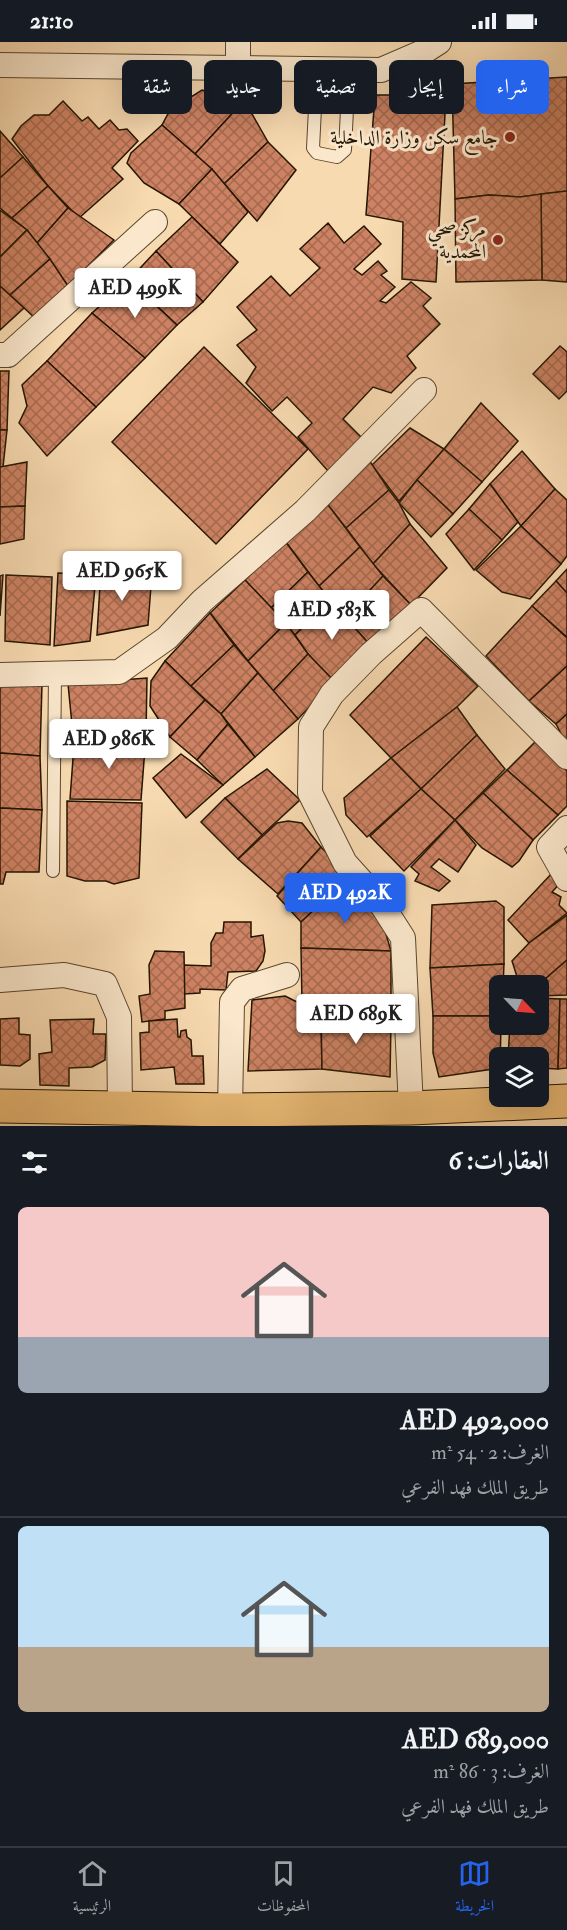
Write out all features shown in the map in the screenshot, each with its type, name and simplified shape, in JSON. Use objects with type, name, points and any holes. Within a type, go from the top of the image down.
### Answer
[{"type":"main road","points":[[0,1106],[230,1110],[411,1108],[567,1101]]},
{"type":"street","points":[[237,42],[238,60]]},
{"type":"street","points":[[377,70],[425,51],[436,43]]},
{"type":"street","points":[[0,65],[204,68]]},
{"type":"street","points":[[0,355],[8,355],[155,222]]},
{"type":"street","points":[[0,675],[119,672],[166,638],[202,601],[305,511],[424,390]]},
{"type":"street","points":[[411,1108],[403,938],[380,902],[345,864],[310,793],[311,727],[332,694],[371,654],[421,610],[567,758]]},
{"type":"street","points":[[567,828],[549,848],[567,879]]},
{"type":"street","points":[[0,980],[64,975],[105,984],[119,1017],[120,1109]]},
{"type":"street","points":[[230,1110],[231,1002],[242,989],[287,975]]},
{"type":"lane","points":[[315,114],[313,148],[317,153],[337,157],[345,150],[347,114]]},
{"type":"lane","points":[[53,871],[55,673]]},
{"type":"building","name":"جامع سكن وزارة الداخلية","points":[[567,77],[567,191],[520,197],[489,195],[455,199],[453,114],[464,114],[464,83],[476,83],[476,114],[549,114],[549,78]]},
{"type":"building","points":[[204,91],[204,114],[232,114],[195,154],[162,125],[168,114],[192,114],[192,96]]},
{"type":"building","points":[[377,95],[389,95],[389,114],[445,114],[436,282],[402,279],[403,222],[366,215]]},
{"type":"building","points":[[63,101],[82,121],[88,117],[99,129],[110,120],[119,130],[127,129],[138,141],[112,168],[123,179],[79,218],[48,186],[12,139],[21,126],[34,115],[49,115]]},
{"type":"building","points":[[232,114],[252,114],[268,142],[224,184],[195,154]]},
{"type":"building","points":[[162,125],[212,169],[179,204],[144,183],[127,163],[131,153]]},
{"type":"building","points":[[0,131],[23,157],[0,178]]},
{"type":"building","points":[[268,142],[296,170],[257,221],[224,184]]},
{"type":"building","points":[[23,157],[48,186],[12,218],[0,208],[0,178]]},
{"type":"building","points":[[212,169],[248,212],[220,244],[179,204]]},
{"type":"building","points":[[48,186],[68,208],[37,243],[27,230],[12,218]]},
{"type":"building","points":[[567,191],[567,282],[542,280],[541,194]]},
{"type":"building","name":"مركز صحي المحمدية","points":[[541,194],[542,280],[456,282],[455,199],[489,195],[520,197]]},
{"type":"building","points":[[68,208],[114,240],[68,286],[37,243]]},
{"type":"building","points":[[0,210],[27,230],[0,257]]},
{"type":"building","points":[[192,217],[238,262],[203,302],[156,251]]},
{"type":"building","points":[[328,223],[344,243],[364,226],[381,244],[354,269],[362,275],[378,261],[387,271],[381,275],[395,287],[380,301],[386,303],[411,282],[431,298],[423,306],[440,324],[407,356],[416,368],[391,393],[373,387],[343,419],[363,439],[328,471],[298,437],[312,423],[287,397],[272,411],[246,383],[256,367],[237,345],[257,330],[237,307],[271,276],[290,296],[320,268],[300,249]]},
{"type":"building","points":[[27,230],[50,259],[10,295],[0,286],[0,257]]},
{"type":"building","points":[[156,251],[203,302],[177,325],[129,280]]},
{"type":"building","points":[[50,259],[68,286],[37,320],[10,295]]},
{"type":"building","points":[[129,280],[177,325],[145,358],[92,313]]},
{"type":"building","points":[[0,286],[24,308],[0,330]]},
{"type":"building","points":[[92,313],[145,358],[96,407],[47,361]]},
{"type":"building","points":[[560,346],[567,352],[567,391],[559,399],[533,374]]},
{"type":"building","points":[[204,347],[308,449],[216,544],[112,442]]},
{"type":"building","points":[[47,361],[96,407],[47,456],[19,423],[27,406],[22,385]]},
{"type":"building","points":[[0,371],[9,371],[7,430],[0,430]]},
{"type":"building","points":[[481,403],[518,441],[482,482],[444,449]]},
{"type":"building","points":[[410,428],[444,449],[399,501],[372,465]]},
{"type":"building","points":[[0,430],[7,430],[3,467],[0,467]]},
{"type":"building","points":[[444,449],[482,482],[453,514],[417,480]]},
{"type":"building","points":[[522,451],[555,489],[521,526],[490,484]]},
{"type":"building","points":[[367,457],[389,490],[346,528],[325,501]]},
{"type":"building","points":[[27,462],[25,506],[0,507],[0,467]]},
{"type":"building","points":[[417,480],[453,514],[431,537],[399,503]]},
{"type":"building","points":[[490,484],[518,522],[502,540],[469,509]]},
{"type":"building","points":[[555,489],[567,500],[567,556],[561,564],[521,526]]},
{"type":"building","points":[[389,490],[410,524],[373,564],[346,528]]},
{"type":"building","points":[[325,501],[360,547],[319,586],[285,541]]},
{"type":"building","points":[[25,506],[24,539],[0,544],[0,507]]},
{"type":"building","points":[[469,509],[502,540],[474,570],[446,534]]},
{"type":"building","points":[[410,524],[447,568],[411,605],[373,564]]},
{"type":"building","points":[[521,526],[561,564],[530,599],[502,592],[476,570]]},
{"type":"building","points":[[285,541],[308,572],[271,608],[245,580]]},
{"type":"building","points":[[360,547],[383,576],[345,617],[319,586]]},
{"type":"building","points":[[101,569],[135,570],[133,583],[151,586],[148,625],[97,635]]},
{"type":"building","points":[[567,569],[567,593],[556,581]]},
{"type":"building","points":[[308,572],[330,600],[295,635],[271,608]]},
{"type":"building","points":[[58,573],[96,575],[90,641],[54,646]]},
{"type":"building","points":[[3,575],[0,616],[0,576]]},
{"type":"building","points":[[6,575],[52,577],[50,645],[5,641]]},
{"type":"building","points":[[383,576],[411,605],[370,645],[345,617]]},
{"type":"building","points":[[245,580],[286,623],[248,661],[210,613]]},
{"type":"building","points":[[556,581],[567,593],[567,637],[532,606]]},
{"type":"building","points":[[330,600],[370,645],[334,681],[308,654],[295,635]]},
{"type":"building","points":[[532,606],[567,638],[567,666],[529,701],[486,656]]},
{"type":"building","points":[[210,613],[234,645],[191,686],[165,661]]},
{"type":"building","points":[[286,623],[308,654],[273,691],[248,661]]},
{"type":"building","points":[[426,637],[478,686],[457,707],[391,758],[350,715]]},
{"type":"building","points":[[234,645],[258,673],[221,714],[191,686]]},
{"type":"building","points":[[308,654],[334,681],[298,719],[273,691]]},
{"type":"building","points":[[165,661],[205,700],[170,737],[150,706],[151,681]]},
{"type":"building","points":[[567,666],[567,714],[556,724],[529,701]]},
{"type":"building","points":[[258,673],[298,719],[255,757],[221,714]]},
{"type":"building","points":[[147,678],[146,735],[74,745],[68,684]]},
{"type":"building","points":[[0,684],[42,684],[40,756],[0,753]]},
{"type":"building","points":[[205,700],[221,714],[228,724],[197,760],[170,737]]},
{"type":"building","points":[[457,707],[477,735],[421,789],[391,758]]},
{"type":"building","points":[[567,714],[567,745],[556,724]]},
{"type":"building","points":[[228,724],[255,757],[223,785],[197,760]]},
{"type":"building","points":[[146,735],[141,800],[70,799],[74,745]]},
{"type":"building","points":[[477,735],[505,769],[455,820],[421,789]]},
{"type":"building","points":[[535,742],[567,771],[567,806],[558,815],[507,770]]},
{"type":"building","points":[[0,753],[40,756],[42,810],[0,808]]},
{"type":"building","points":[[181,754],[223,785],[186,818],[153,778]]},
{"type":"building","points":[[391,758],[421,789],[367,837],[346,815],[344,798]]},
{"type":"building","points":[[267,769],[300,800],[262,835],[225,798]]},
{"type":"building","points":[[507,770],[558,815],[533,840],[483,793]]},
{"type":"building","points":[[421,789],[455,820],[404,871],[370,836]]},
{"type":"building","points":[[483,793],[533,840],[519,861],[512,867],[482,848],[455,820]]},
{"type":"building","points":[[225,798],[262,835],[238,859],[201,822]]},
{"type":"building","points":[[67,801],[142,803],[139,878],[114,884],[106,881],[85,881],[67,876]]},
{"type":"building","points":[[0,808],[42,810],[39,872],[6,872],[3,884],[0,884]]},
{"type":"building","points":[[455,820],[476,845],[458,872],[439,859],[431,867],[450,881],[439,891],[415,881],[419,874],[411,867]]},
{"type":"building","points":[[288,821],[302,823],[321,847],[278,894],[238,859],[277,823]]},
{"type":"building","points":[[321,847],[349,877],[301,922],[277,896]]},
{"type":"building","points":[[554,871],[564,879],[552,892],[561,897],[559,905],[567,913],[529,943],[508,920]]},
{"type":"building","points":[[335,890],[354,890],[377,904],[391,951],[301,948],[301,922]]},
{"type":"building","points":[[496,901],[504,907],[504,964],[430,968],[432,905]]},
{"type":"building","points":[[567,915],[567,960],[549,976],[516,975],[512,961],[529,943]]},
{"type":"building","points":[[224,922],[251,922],[251,937],[263,935],[265,951],[263,961],[256,971],[228,972],[226,990],[200,989],[200,993],[184,994],[184,965],[211,966],[211,943],[216,933],[223,933]]},
{"type":"building","points":[[301,948],[391,951],[391,1021],[321,1014],[302,1004]]},
{"type":"building","points":[[155,951],[184,952],[185,1008],[165,1011],[165,1019],[142,1022],[139,996],[150,994],[149,965]]},
{"type":"building","points":[[567,960],[567,995],[549,996],[549,976]]},
{"type":"building","points":[[504,964],[504,975],[489,975],[489,1016],[433,1016],[430,968]]},
{"type":"building","points":[[285,996],[321,1014],[322,1069],[248,1071],[252,1000]]},
{"type":"building","points":[[549,998],[560,999],[558,1069],[549,1069],[549,1047],[509,1047],[509,1035],[549,1035]]},
{"type":"building","points":[[560,999],[567,999],[567,1068],[558,1069]]},
{"type":"building","points":[[321,1014],[391,1021],[390,1077],[322,1069]]},
{"type":"building","points":[[433,1016],[489,1016],[489,1035],[501,1035],[500,1047],[489,1047],[489,1070],[439,1077],[433,1053]]},
{"type":"building","points":[[19,1018],[19,1034],[30,1035],[30,1059],[20,1066],[0,1065],[0,1019]]},
{"type":"building","points":[[94,1019],[93,1034],[106,1034],[105,1060],[92,1067],[69,1068],[69,1086],[40,1085],[39,1054],[52,1052],[50,1020]]},
{"type":"building","points":[[177,1019],[178,1037],[181,1031],[186,1030],[187,1037],[191,1040],[192,1056],[203,1056],[204,1084],[176,1084],[174,1067],[141,1070],[140,1033],[149,1032],[149,1021]]},
{"type":"place","name":"جامع سكن وزارة الداخلية","points":[[510,137]]},
{"type":"place","name":"مركز صحي المحمدية","points":[[498,240]]}]
